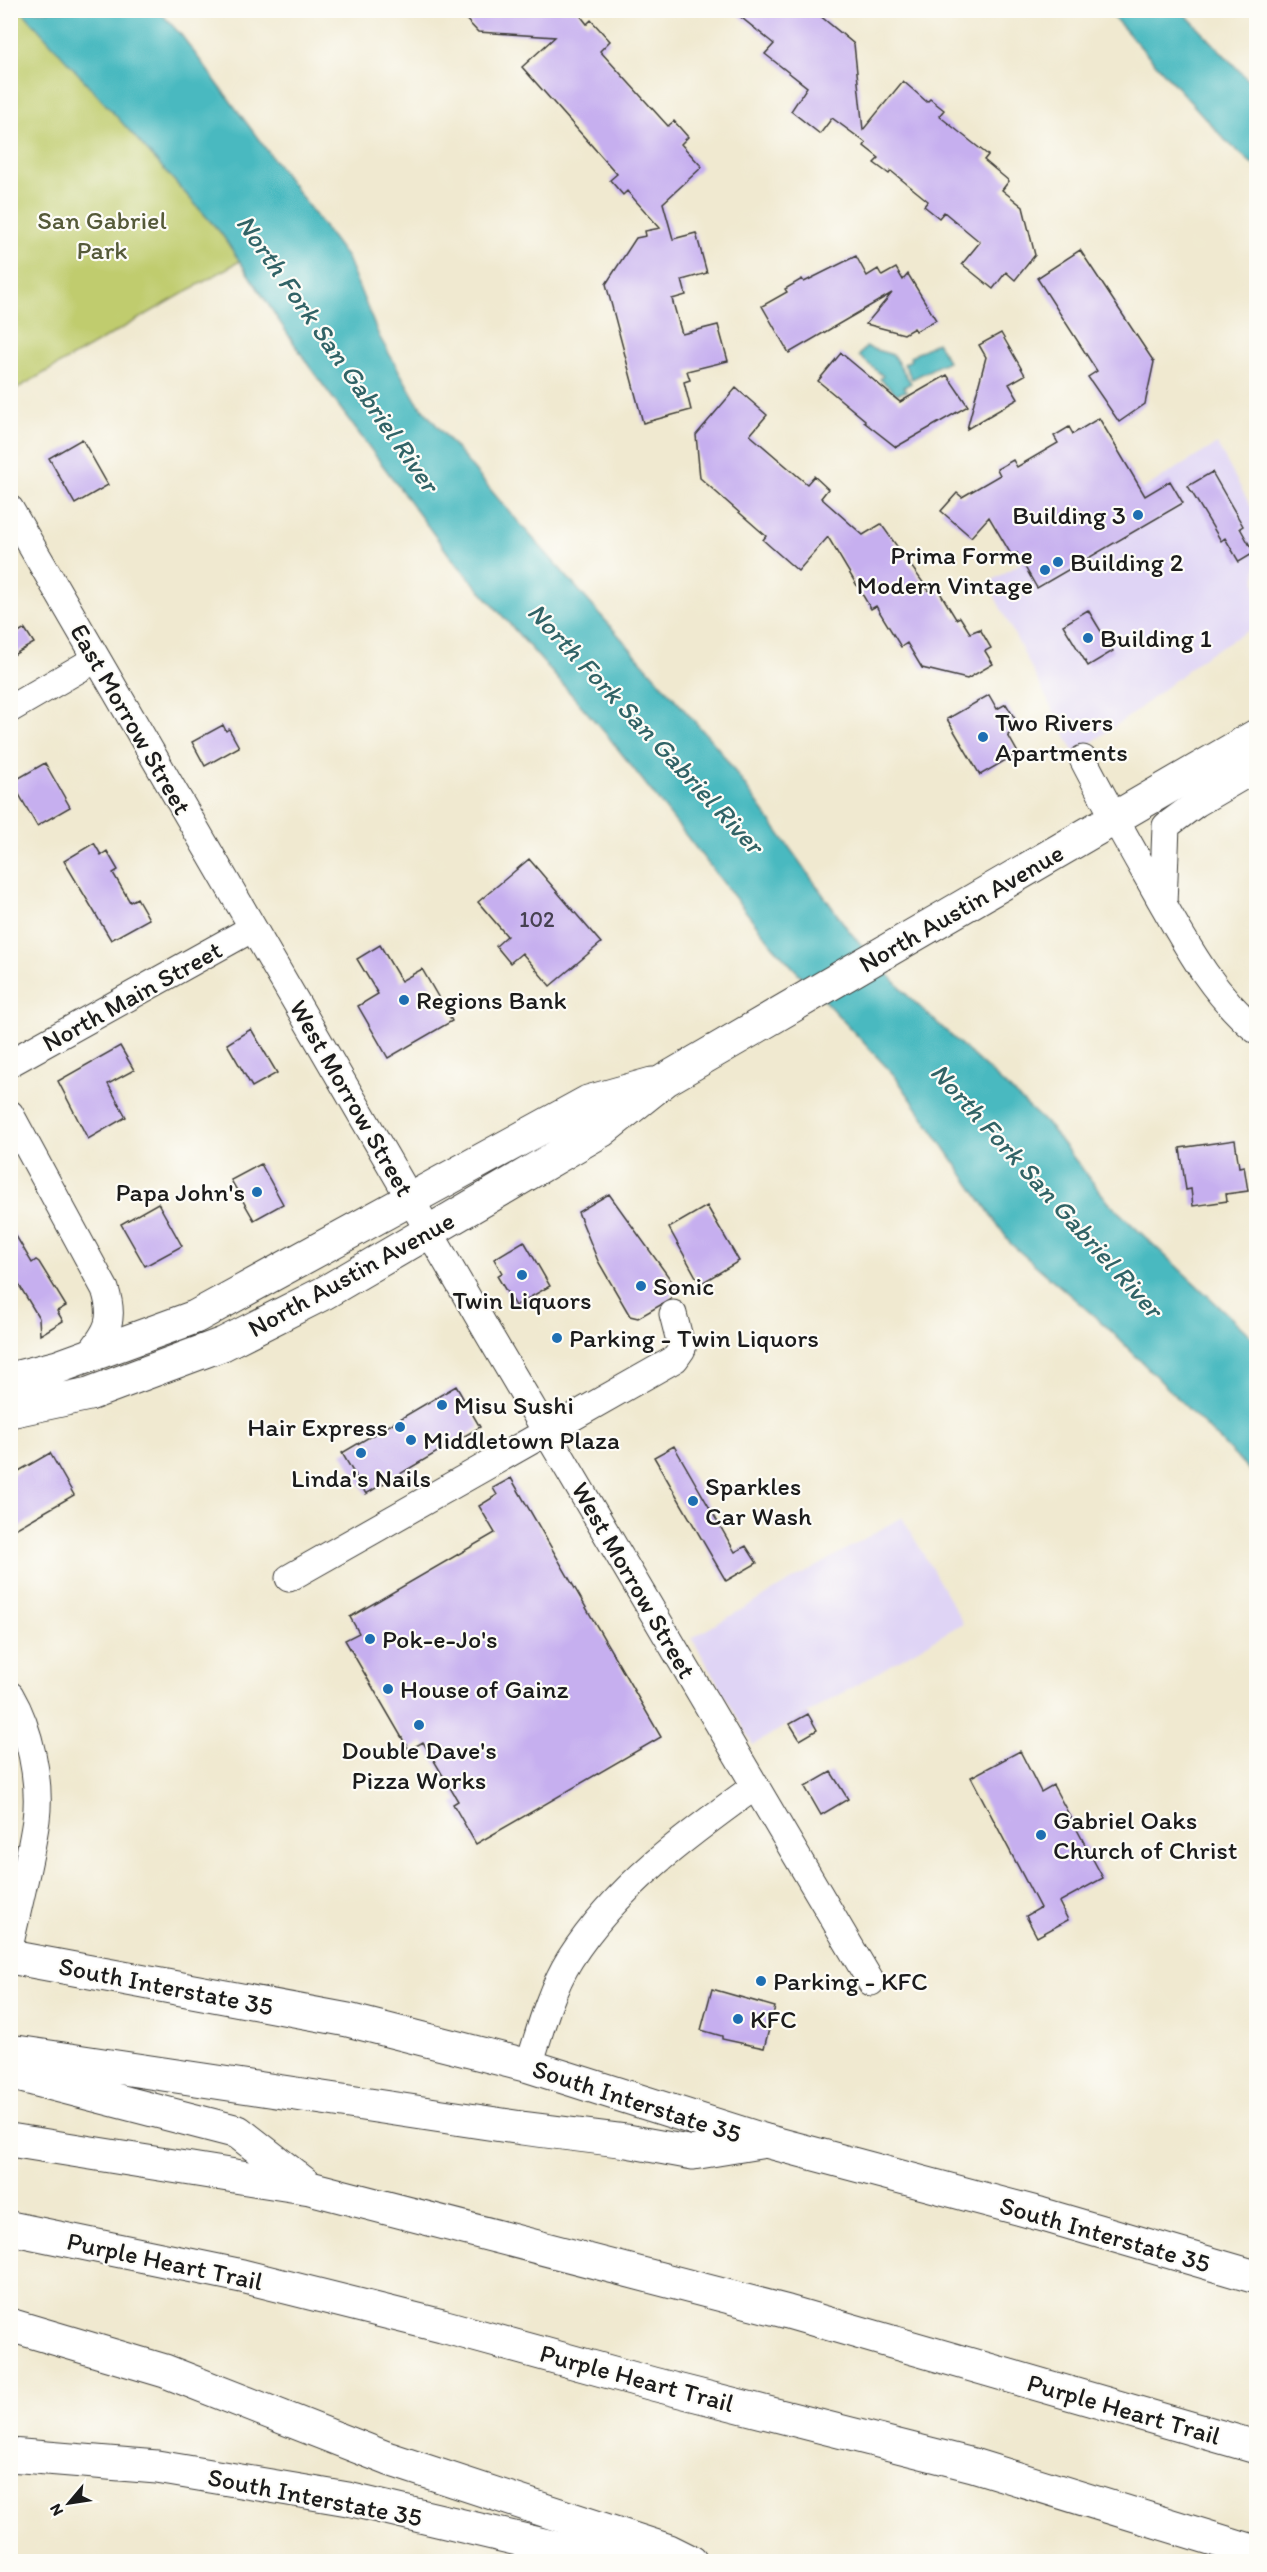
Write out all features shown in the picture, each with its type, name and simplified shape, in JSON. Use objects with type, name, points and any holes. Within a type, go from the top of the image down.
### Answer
[{"type":"main road","name":"North Austin Avenue","points":[[10,1411],[89,1394],[223,1344],[324,1293],[601,1131],[665,1080],[1257,736]]},
{"type":"main road","name":"North Austin Avenue","points":[[10,1380],[88,1356],[195,1317],[588,1102],[665,1080]]},
{"type":"main road","name":"South Interstate 35","points":[[10,1957],[348,2020],[529,2066],[766,2141],[1040,2214],[1257,2277]]},
{"type":"main road","points":[[10,2051],[522,2128],[627,2141],[693,2153],[766,2141]]},
{"type":"main road","points":[[10,2073],[238,2132],[310,2188]]},
{"type":"main road","name":"Purple Heart Trail","points":[[10,2140],[310,2188],[690,2285],[1257,2447]]},
{"type":"main road","name":"Purple Heart Trail","points":[[10,2228],[242,2276],[973,2465],[1257,2552]]},
{"type":"main road","points":[[10,2325],[165,2371],[389,2459],[669,2551],[691,2562]]},
{"type":"main road","name":"South Interstate 35","points":[[10,2455],[157,2467],[348,2499],[616,2562]]},
{"type":"street","name":"East Morrow Street","points":[[10,509],[253,928]]},
{"type":"street","points":[[10,709],[96,659]]},
{"type":"street","points":[[1083,759],[1114,819],[1211,984],[1238,1015],[1257,1030]]},
{"type":"street","points":[[1163,904],[1166,826],[1197,803],[1248,773],[1257,763]]},
{"type":"street","name":"North Main Street","points":[[10,1063],[253,928]]},
{"type":"street","name":"West Morrow Street","points":[[253,928],[754,1787],[871,1982]]},
{"type":"street","points":[[10,1114],[105,1288],[110,1305],[110,1321],[105,1336],[88,1356]]},
{"type":"street","points":[[289,1578],[675,1359],[682,1349],[673,1314]]},
{"type":"street","points":[[10,1695],[17,1706],[29,1744],[35,1784],[36,1818],[10,1942]]},
{"type":"street","points":[[529,2066],[548,2005],[570,1960],[610,1905],[699,1827],[754,1787]]},
{"type":"shaded area","points":[[1217,444],[1256,516],[1256,626],[1205,656],[1135,712],[1075,754],[988,583]]},
{"type":"shaded area","points":[[902,1517],[963,1623],[753,1745],[692,1638]]},
{"type":"green space","name":"San Gabriel Park","points":[[22,10],[221,233],[240,261],[11,392],[10,11]]},
{"type":"water","name":"North Fork San Gabriel River","points":[[22,11],[159,11],[182,36],[347,258],[379,336],[417,402],[500,501],[718,748],[849,931],[908,996],[1048,1125],[1109,1203],[1256,1341],[1256,1477],[1107,1327],[1011,1244],[895,1076],[773,946],[607,735],[450,556],[309,366],[221,233]]},
{"type":"water","points":[[1108,11],[1182,11],[1256,88],[1256,167],[1225,140]]},
{"type":"water","points":[[937,342],[948,361],[912,379],[904,364],[911,360],[910,357]]},
{"type":"water","points":[[866,347],[893,355],[911,383],[904,387],[907,391],[897,394],[880,379],[883,376],[859,356]]},
{"type":"building","points":[[457,10],[576,10],[587,24],[591,20],[610,41],[600,51],[668,126],[674,121],[688,137],[681,144],[702,167],[663,203],[673,239],[696,233],[707,273],[682,280],[686,295],[672,299],[682,334],[718,325],[728,361],[687,371],[690,380],[684,382],[691,410],[643,423],[606,284],[636,238],[646,236],[645,231],[660,228],[627,191],[623,195],[610,180],[617,174],[522,67],[555,37],[478,32]]},
{"type":"building","points":[[732,10],[813,10],[854,44],[863,130],[903,81],[927,102],[930,99],[944,110],[939,116],[988,155],[984,160],[1009,181],[1002,190],[1023,207],[1035,255],[1015,280],[1006,272],[993,289],[962,264],[980,242],[944,212],[939,218],[924,206],[928,201],[891,171],[889,174],[874,163],[879,158],[864,146],[866,143],[832,118],[820,134],[791,111],[807,87],[765,54],[774,44]]},
{"type":"building","points":[[1080,250],[1154,362],[1145,404],[1119,422],[1088,377],[1097,371],[1037,278]]},
{"type":"building","points":[[856,256],[867,276],[878,269],[882,276],[896,268],[903,280],[908,274],[936,320],[916,331],[914,328],[904,334],[866,324],[892,293],[789,353],[762,306],[787,292],[785,289],[802,279],[804,282]]},
{"type":"building","points":[[1001,333],[1025,375],[1009,384],[1018,399],[967,429],[986,357],[979,345]]},
{"type":"building","points":[[841,353],[900,402],[947,375],[968,406],[896,447],[818,381]]},
{"type":"building","points":[[736,388],[767,415],[750,435],[807,484],[814,476],[828,489],[821,498],[863,535],[881,524],[929,591],[936,586],[956,619],[960,617],[970,633],[980,629],[991,648],[985,651],[993,664],[967,679],[922,668],[907,643],[901,647],[876,606],[871,609],[828,537],[798,571],[763,540],[766,536],[700,478],[696,435]]},
{"type":"building","points":[[1099,418],[1145,496],[1170,481],[1183,503],[1037,588],[1017,553],[1012,556],[989,517],[971,537],[941,511],[957,493],[962,497],[1000,475],[997,469],[1013,460],[1017,467],[1058,443],[1054,436],[1069,427],[1073,434]]},
{"type":"building","points":[[82,439],[108,485],[75,504],[49,458]]},
{"type":"building","points":[[1212,472],[1243,526],[1240,528],[1254,553],[1239,562],[1225,538],[1221,541],[1188,486]]},
{"type":"building","name":"Building 1","points":[[1088,610],[1113,651],[1088,666],[1063,625]]},
{"type":"building","points":[[25,629],[34,643],[10,657],[10,638]]},
{"type":"building","points":[[989,695],[997,709],[1006,704],[1020,727],[1008,735],[1018,753],[980,775],[947,719]]},
{"type":"building","points":[[223,725],[226,731],[229,729],[239,747],[205,766],[192,742]]},
{"type":"building","points":[[45,763],[70,807],[37,826],[12,782]]},
{"type":"building","points":[[94,843],[101,855],[107,851],[118,870],[113,873],[130,902],[137,898],[149,919],[111,940],[64,861]]},
{"type":"building","points":[[529,859],[601,943],[550,986],[522,953],[510,963],[496,946],[507,936],[478,902]]},
{"type":"building","name":"Regions Bank","points":[[380,945],[401,981],[422,969],[452,1021],[388,1058],[358,1006],[378,994],[357,959]]},
{"type":"building","points":[[251,1029],[277,1073],[252,1087],[227,1044]]},
{"type":"building","points":[[120,1046],[134,1070],[108,1084],[126,1117],[88,1139],[58,1081]]},
{"type":"building","points":[[1235,1140],[1239,1167],[1244,1166],[1248,1191],[1226,1194],[1227,1201],[1193,1206],[1191,1189],[1186,1190],[1180,1148]]},
{"type":"building","name":"Papa John's","points":[[261,1164],[283,1204],[254,1220],[231,1180]]},
{"type":"building","points":[[609,1194],[673,1283],[671,1299],[638,1318],[630,1316],[598,1261],[578,1212]]},
{"type":"building","points":[[158,1203],[182,1246],[145,1266],[121,1224]]},
{"type":"building","points":[[707,1206],[739,1261],[700,1284],[669,1228]]},
{"type":"building","points":[[10,1226],[32,1263],[36,1260],[39,1262],[66,1306],[57,1311],[63,1321],[40,1335],[39,1318],[10,1270]]},
{"type":"building","name":"Twin Liquors","points":[[524,1241],[550,1286],[515,1306],[497,1276],[502,1273],[494,1259]]},
{"type":"building","name":"Middletown Plaza","points":[[456,1386],[480,1427],[366,1494],[342,1453]]},
{"type":"building","name":"Sparkles Car Wash","points":[[674,1446],[735,1552],[746,1546],[757,1563],[726,1581],[654,1457]]},
{"type":"building","points":[[50,1453],[74,1495],[10,1532],[10,1476]]},
{"type":"building","points":[[511,1478],[661,1737],[476,1844],[453,1804],[458,1801],[423,1742],[409,1750],[345,1640],[359,1633],[350,1617],[495,1533],[479,1506],[497,1495],[493,1488]]},
{"type":"building","points":[[808,1714],[817,1730],[800,1740],[790,1724]]},
{"type":"building","name":"Gabriel Oaks Church of Christ","points":[[1020,1751],[1041,1792],[1053,1785],[1103,1878],[1059,1902],[1068,1920],[1037,1937],[1026,1916],[1040,1908],[971,1777]]},
{"type":"building","points":[[831,1772],[848,1799],[821,1815],[805,1787]]},
{"type":"building","name":"KFC","points":[[712,1989],[775,2007],[764,2048],[722,2039],[722,2036],[701,2030]]},
{"type":"place","name":"Building 3","points":[[1138,515]]},
{"type":"place","name":"Building 2","points":[[1058,562]]},
{"type":"place","name":"Prima Forme Modern Vintage","points":[[1045,570]]},
{"type":"place","name":"Building 1","points":[[1088,638]]},
{"type":"place","name":"Two Rivers Apartments","points":[[983,737]]},
{"type":"place","name":"Regions Bank","points":[[404,1000]]},
{"type":"place","name":"Papa John's","points":[[257,1192]]},
{"type":"place","name":"Twin Liquors","points":[[522,1275]]},
{"type":"place","name":"Sonic","points":[[641,1286]]},
{"type":"place","name":"Parking - Twin Liquors","points":[[557,1338]]},
{"type":"place","name":"Misu Sushi","points":[[442,1405]]},
{"type":"place","name":"Hair Express","points":[[400,1427]]},
{"type":"place","name":"Middletown Plaza","points":[[411,1440]]},
{"type":"place","name":"Linda's Nails","points":[[361,1453]]},
{"type":"place","name":"Sparkles Car Wash","points":[[693,1501]]},
{"type":"place","name":"Pok-e-Jo's","points":[[370,1639]]},
{"type":"place","name":"House of Gainz","points":[[388,1689]]},
{"type":"place","name":"Double Dave's Pizza Works","points":[[419,1725]]},
{"type":"place","name":"Gabriel Oaks Church of Christ","points":[[1041,1835]]},
{"type":"place","name":"Parking - KFC","points":[[761,1981]]},
{"type":"place","name":"KFC","points":[[738,2019]]}]
